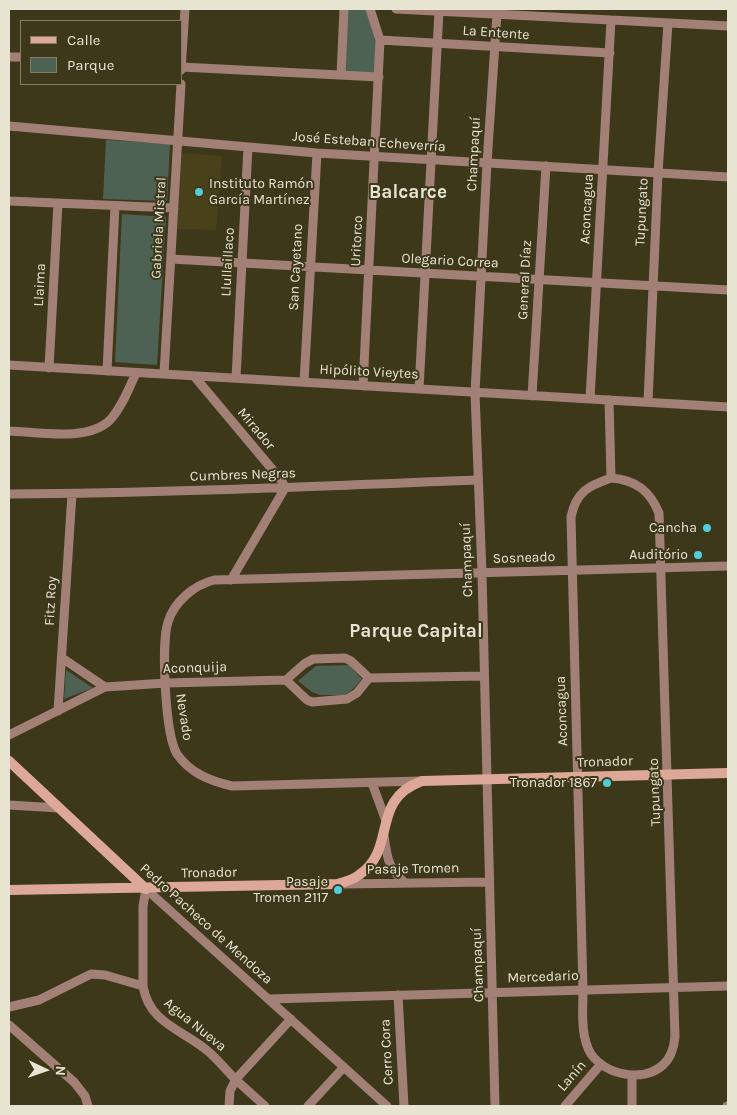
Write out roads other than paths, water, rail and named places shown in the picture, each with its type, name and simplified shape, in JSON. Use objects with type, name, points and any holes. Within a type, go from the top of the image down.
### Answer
[{"type":"main road","name":"Pedro Pacheco de Mendoza","points":[[9,761],[146,889]]},
{"type":"main road","name":"Tronador","points":[[9,890],[338,884],[359,875],[367,868],[375,858],[384,834],[391,806],[395,799],[412,785],[422,781],[728,773]]},
{"type":"street","points":[[182,53],[185,9]]},
{"type":"street","points":[[341,75],[344,9]]},
{"type":"street","name":"Uritorco","points":[[363,386],[380,40],[370,9]]},
{"type":"street","points":[[396,9],[497,14],[551,13],[611,20],[728,26]]},
{"type":"street","points":[[419,389],[439,11]]},
{"type":"street","name":"Champaquí","points":[[495,1106],[482,573],[475,393],[480,276],[497,14]]},
{"type":"street","name":"Aconcagua","points":[[590,399],[611,20]]},
{"type":"street","name":"Tupungato","points":[[648,402],[652,285],[668,23]]},
{"type":"street","name":"La Entente","points":[[380,40],[610,53]]},
{"type":"street","points":[[182,68],[379,77]]},
{"type":"street","name":"Gabriela Mistral","points":[[164,374],[180,85]]},
{"type":"street","name":"José Esteban Echeverría","points":[[9,126],[316,153],[728,177]]},
{"type":"street","name":"Llullaillaco","points":[[236,378],[248,147]]},
{"type":"street","name":"San Cayetano","points":[[304,382],[316,153]]},
{"type":"street","name":"General Díaz","points":[[532,396],[546,166]]},
{"type":"street","points":[[9,201],[174,208]]},
{"type":"street","name":"Llaima","points":[[49,368],[58,203]]},
{"type":"street","points":[[107,371],[115,206]]},
{"type":"street","name":"Olegario Correa","points":[[171,259],[728,290]]},
{"type":"street","name":"Hipólito Vieytes","points":[[9,365],[728,407]]},
{"type":"street","points":[[9,431],[76,434],[97,429],[111,419],[118,409],[136,372]]},
{"type":"street","name":"Mirador","points":[[194,376],[282,481],[285,488]]},
{"type":"street","points":[[609,400],[611,478]]},
{"type":"street","name":"Aconcagua","points":[[601,1064],[591,1054],[587,1046],[584,1030],[572,518],[576,500],[581,493],[611,478]]},
{"type":"street","name":"Tupungato","points":[[611,478],[629,482],[640,487],[655,504],[659,513],[661,568],[675,1037],[673,1048],[664,1065],[654,1070],[632,1075]]},
{"type":"street","name":"Cumbres Negras","points":[[9,494],[285,488],[478,480]]},
{"type":"street","points":[[231,580],[285,488]]},
{"type":"street","name":"Fitz Roy","points":[[58,711],[72,494]]},
{"type":"street","name":"Sosneado","points":[[231,580],[728,566]]},
{"type":"street","name":"Nevado","points":[[231,580],[214,580],[191,590],[175,608],[168,620],[165,634],[168,718],[172,745],[178,755],[203,777],[232,786],[372,783]]},
{"type":"street","points":[[62,658],[105,687]]},
{"type":"street","points":[[370,678],[357,693],[347,699],[312,702],[307,700],[286,680],[309,660],[344,658],[351,661],[370,678],[484,676]]},
{"type":"street","name":"Aconquija","points":[[9,735],[105,687],[166,683],[286,680]]},
{"type":"street","name":"Tronador","points":[[386,821],[372,783],[422,781]]},
{"type":"street","points":[[9,805],[59,808]]},
{"type":"street","name":"Tronador","points":[[384,834],[387,858],[391,867],[405,884]]},
{"type":"street","name":"Pasaje Tromen","points":[[338,884],[489,882]]},
{"type":"street","name":"Agua Nueva","points":[[146,889],[143,906],[143,986],[145,998],[156,1014],[208,1051],[265,1106]]},
{"type":"street","name":"Pedro Pacheco de Mendoza","points":[[146,889],[387,1106]]},
{"type":"street","points":[[9,1007],[39,1000],[90,974],[105,975],[143,986]]},
{"type":"street","name":"Mercedario","points":[[269,999],[728,986]]},
{"type":"street","name":"Cerro Cora","points":[[398,995],[404,1106]]},
{"type":"street","points":[[229,1106],[230,1091],[236,1080],[290,1019]]},
{"type":"street","points":[[9,1026],[74,1082],[85,1096],[88,1106]]},
{"type":"street","points":[[601,1064],[616,1072],[632,1075],[632,1106]]},
{"type":"street","name":"Lanín","points":[[565,1106],[601,1064]]},
{"type":"street","points":[[308,1106],[344,1067]]},
{"type":"place","name":"Instituto Ramón García Martínez","points":[[199,192]]},
{"type":"place","name":"Cancha","points":[[707,528]]},
{"type":"place","name":"Auditório","points":[[698,555]]},
{"type":"place","name":"Tronador 1867","points":[[607,783]]},
{"type":"place","name":"Pasaje Tromen 2117","points":[[338,890]]},
{"type":"district","name":"Balcarce","points":[[408,193]]},
{"type":"district","name":"Parque Capital","points":[[416,632]]}]
